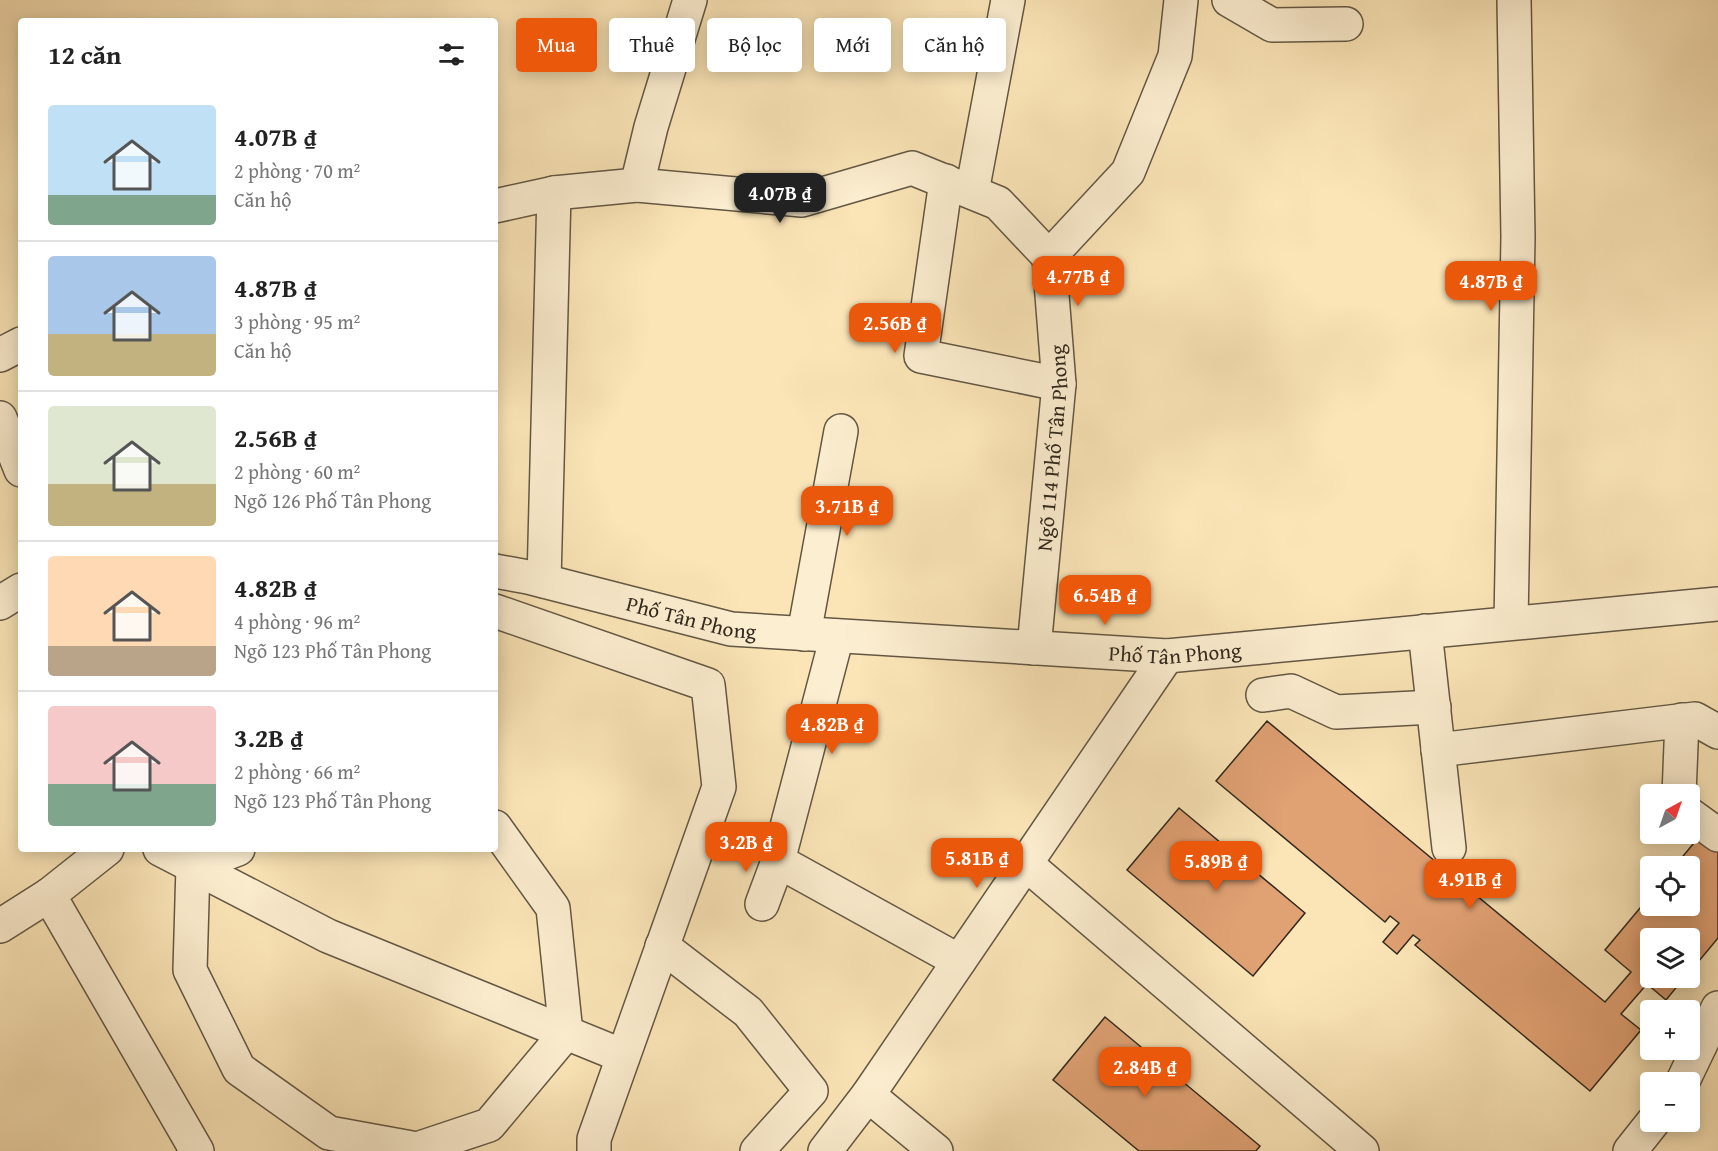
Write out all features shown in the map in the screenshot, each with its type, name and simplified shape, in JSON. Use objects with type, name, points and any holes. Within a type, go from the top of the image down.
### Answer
[{"type":"street","points":[[637,185],[651,127],[690,0]]},
{"type":"street","points":[[1008,0],[959,187],[921,356],[1059,384]]},
{"type":"street","points":[[498,205],[554,192],[637,185],[802,200],[912,168],[998,203],[1049,257],[1128,172],[1175,57],[1181,0]]},
{"type":"street","points":[[1229,0],[1272,25],[1346,24]]},
{"type":"street","points":[[1511,623],[1518,237],[1514,0]]},
{"type":"street","points":[[544,581],[554,192]]},
{"type":"street","name":"Ngõ 114 Phố Tân Phong","points":[[1034,648],[1059,384],[1049,257]]},
{"type":"street","points":[[0,355],[18,346]]},
{"type":"street","points":[[0,417],[18,462]]},
{"type":"street","points":[[804,634],[841,432]]},
{"type":"street","name":"Phố Tân Phong","points":[[498,572],[544,581],[731,629],[1167,656],[1718,604]]},
{"type":"street","points":[[0,603],[18,592]]},
{"type":"street","points":[[498,612],[708,686],[719,787],[594,1139],[594,1151]]},
{"type":"street","points":[[1425,631],[1449,848]]},
{"type":"street","points":[[762,904],[778,861],[837,636]]},
{"type":"street","points":[[825,1151],[868,1095],[1167,656]]},
{"type":"street","points":[[1263,694],[1291,691],[1336,712],[1434,708]]},
{"type":"street","points":[[1438,750],[1703,721],[1683,784]]},
{"type":"street","points":[[1700,822],[1718,836]]},
{"type":"street","points":[[193,866],[190,970],[239,1068],[329,1133],[417,1149],[489,1125],[566,1033],[553,908],[498,831]]},
{"type":"street","points":[[0,926],[49,895],[103,852]]},
{"type":"street","points":[[166,852],[328,936],[623,1056]]},
{"type":"street","points":[[193,866],[230,852]]},
{"type":"street","points":[[778,861],[959,961]]},
{"type":"street","points":[[1025,863],[1328,1141],[1362,1151]]},
{"type":"street","points":[[49,895],[198,1151]]},
{"type":"street","points":[[662,946],[748,1012],[811,1091],[757,1151]]},
{"type":"street","points":[[1687,1072],[1718,1008]]},
{"type":"street","points":[[868,1095],[936,1151]]},
{"type":"street","points":[[1630,1151],[1645,1132]]},
{"type":"building","points":[[1267,721],[1436,862],[1429,870],[1458,894],[1465,886],[1605,1002],[1631,972],[1605,950],[1640,908],[1640,916],[1700,916],[1700,856],[1683,856],[1693,844],[1700,844],[1700,836],[1703,832],[1718,845],[1718,938],[1700,960],[1700,928],[1640,928],[1640,988],[1644,988],[1621,1014],[1640,1031],[1590,1091],[1415,945],[1420,940],[1413,935],[1397,954],[1383,942],[1399,923],[1390,916],[1385,922],[1216,781]]},
{"type":"building","points":[[1179,808],[1305,913],[1253,976],[1127,870]]},
{"type":"building","points":[[1652,988],[1676,988],[1666,1000]]},
{"type":"building","points":[[1105,1017],[1260,1146],[1256,1151],[1139,1151],[1053,1080]]}]
